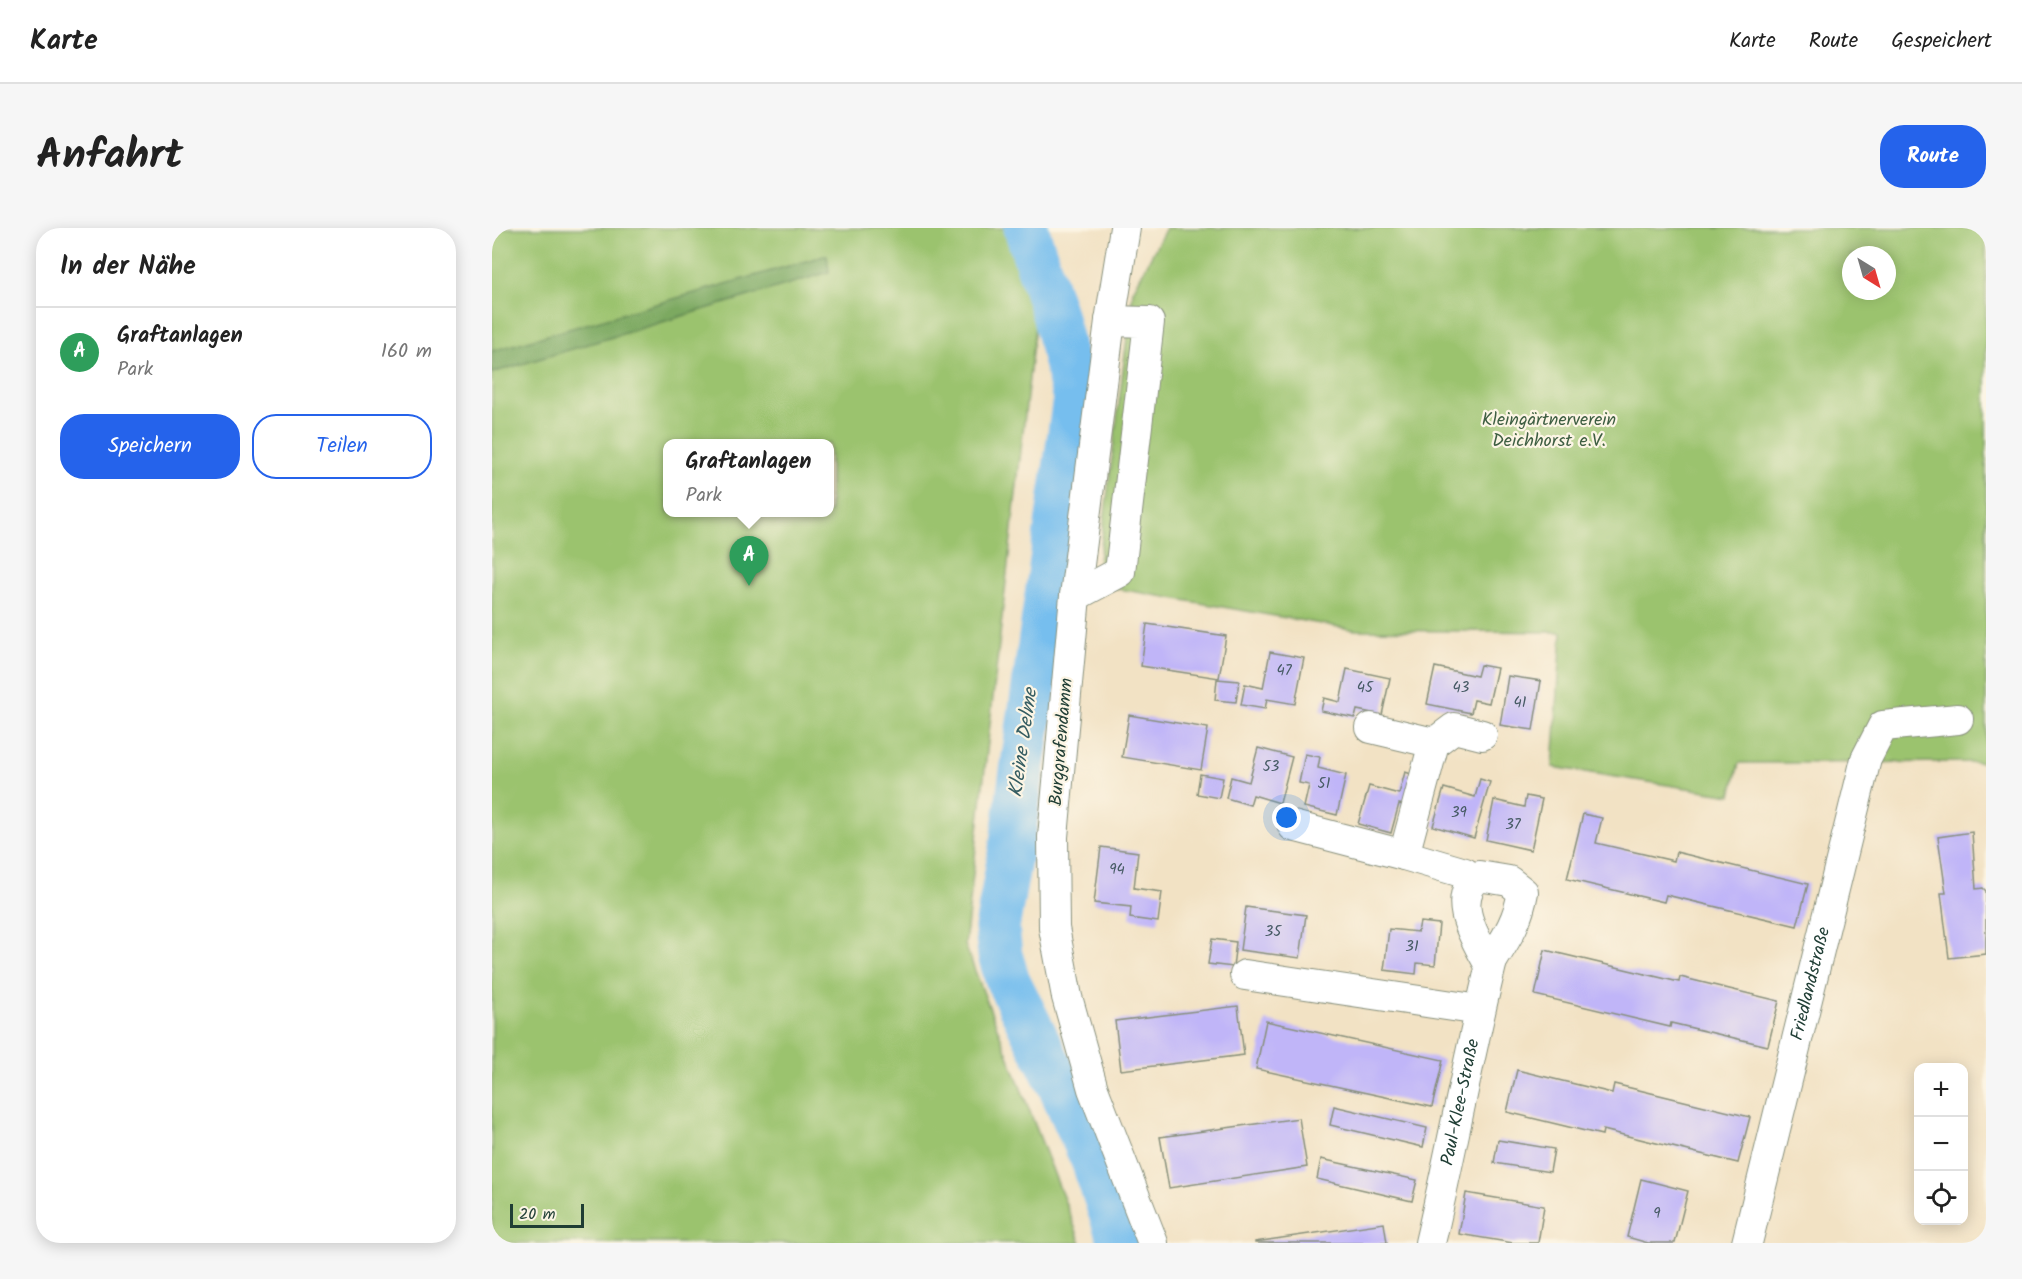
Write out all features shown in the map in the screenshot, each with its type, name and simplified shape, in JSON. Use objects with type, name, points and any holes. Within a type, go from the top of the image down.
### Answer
[{"type":"street","name":"Burggrafendamm","points":[[1125,228],[1110,321],[1074,596],[1053,837],[1054,928],[1067,997],[1093,1089],[1153,1243]]},
{"type":"street","points":[[1074,596],[1120,572],[1149,322],[1110,321]]},
{"type":"street","points":[[1093,449],[1135,445]]},
{"type":"street","name":"Friedlandstraße","points":[[1747,1243],[1866,759],[1883,726],[1958,719]]},
{"type":"street","points":[[1371,728],[1434,743]]},
{"type":"street","points":[[1404,855],[1434,743],[1454,728],[1482,735]]},
{"type":"street","points":[[1293,825],[1465,873],[1473,881],[1466,896],[1464,908],[1474,936],[1487,960],[1492,961]]},
{"type":"street","name":"Paul-Klee-Straße","points":[[1430,1243],[1492,961],[1510,935],[1520,911],[1523,892],[1509,882],[1495,878],[1479,876],[1473,881]]},
{"type":"street","points":[[1245,975],[1480,1010]]},
{"type":"green space","points":[[492,228],[1046,228],[965,945],[1081,1243],[492,1243]]},
{"type":"green space","name":"Kleingärtnerverein Deichhorst e.V.","points":[[1166,228],[1986,228],[1986,762],[1739,763],[1731,795],[1553,767],[1562,632],[1356,630],[1096,585],[1133,291]]},
{"type":"green space","points":[[827,255],[829,272],[492,373],[492,351]]},
{"type":"building","points":[[1147,624],[1226,636],[1219,678],[1141,666]]},
{"type":"building","points":[[1270,652],[1304,658],[1295,704],[1267,699],[1265,709],[1241,705],[1245,684],[1263,688]]},
{"type":"building","points":[[1480,665],[1497,668],[1489,703],[1474,700],[1471,713],[1427,704],[1435,667],[1477,676]]},
{"type":"building","points":[[1347,669],[1390,678],[1382,715],[1357,710],[1355,718],[1321,711],[1324,698],[1340,702]]},
{"type":"building","points":[[1508,676],[1541,681],[1533,730],[1500,725]]},
{"type":"building","points":[[1217,679],[1239,681],[1236,702],[1215,700]]},
{"type":"building","points":[[1129,715],[1208,728],[1201,770],[1122,757]]},
{"type":"building","points":[[1258,748],[1292,757],[1280,803],[1253,795],[1250,805],[1226,798],[1231,777],[1249,782]]},
{"type":"building","points":[[1305,754],[1320,757],[1318,768],[1346,775],[1337,815],[1304,807],[1309,785],[1299,783]]},
{"type":"building","points":[[1405,772],[1418,776],[1410,807],[1399,804],[1391,833],[1358,824],[1369,786],[1399,794]]},
{"type":"building","points":[[1200,774],[1223,778],[1219,798],[1197,794]]},
{"type":"building","points":[[1480,779],[1490,782],[1474,838],[1433,826],[1444,788],[1475,797]]},
{"type":"building","points":[[1526,796],[1542,799],[1531,850],[1486,840],[1494,800],[1524,807]]},
{"type":"building","points":[[1583,814],[1602,818],[1596,843],[1674,861],[1676,852],[1808,884],[1797,926],[1666,895],[1664,902],[1567,879]]},
{"type":"building","points":[[1972,832],[1976,889],[1983,888],[1986,891],[1986,954],[1949,958],[1941,893],[1946,893],[1938,837]]},
{"type":"building","points":[[1101,847],[1138,852],[1134,888],[1162,892],[1158,922],[1130,918],[1131,907],[1094,903]]},
{"type":"building","points":[[1246,907],[1306,915],[1300,958],[1240,950]]},
{"type":"building","points":[[1420,922],[1439,924],[1435,965],[1417,963],[1416,974],[1384,970],[1389,929],[1418,932]]},
{"type":"building","points":[[1212,939],[1236,942],[1233,967],[1208,964]]},
{"type":"building","points":[[1545,950],[1679,982],[1680,977],[1779,1001],[1768,1046],[1671,1023],[1670,1027],[1535,995]]},
{"type":"building","points":[[1238,1006],[1244,1055],[1121,1070],[1115,1021]]},
{"type":"building","points":[[1266,1021],[1443,1060],[1432,1107],[1256,1069]]},
{"type":"building","points":[[1517,1070],[1612,1093],[1614,1084],[1750,1117],[1738,1163],[1603,1130],[1602,1135],[1507,1112]]},
{"type":"building","points":[[1334,1106],[1427,1128],[1423,1147],[1330,1125]]},
{"type":"building","points":[[1299,1118],[1307,1167],[1169,1188],[1160,1137]]},
{"type":"building","points":[[1498,1140],[1554,1149],[1550,1172],[1494,1163]]},
{"type":"building","points":[[1321,1159],[1417,1180],[1412,1201],[1317,1179]]},
{"type":"building","points":[[1641,1179],[1688,1191],[1675,1243],[1648,1243],[1627,1237]]},
{"type":"building","points":[[1466,1193],[1544,1206],[1538,1243],[1513,1243],[1459,1234]]},
{"type":"building","points":[[1384,1223],[1387,1243],[1255,1243],[1255,1242]]},
{"type":"waterway","name":"Kleine Delme","points":[[1026,228],[1054,314],[1075,398],[1011,849],[997,928],[1000,955],[1008,981],[1059,1084],[1093,1160],[1121,1243]]},
{"type":"place","name":"Graftanlagen","points":[[749,586]]}]
